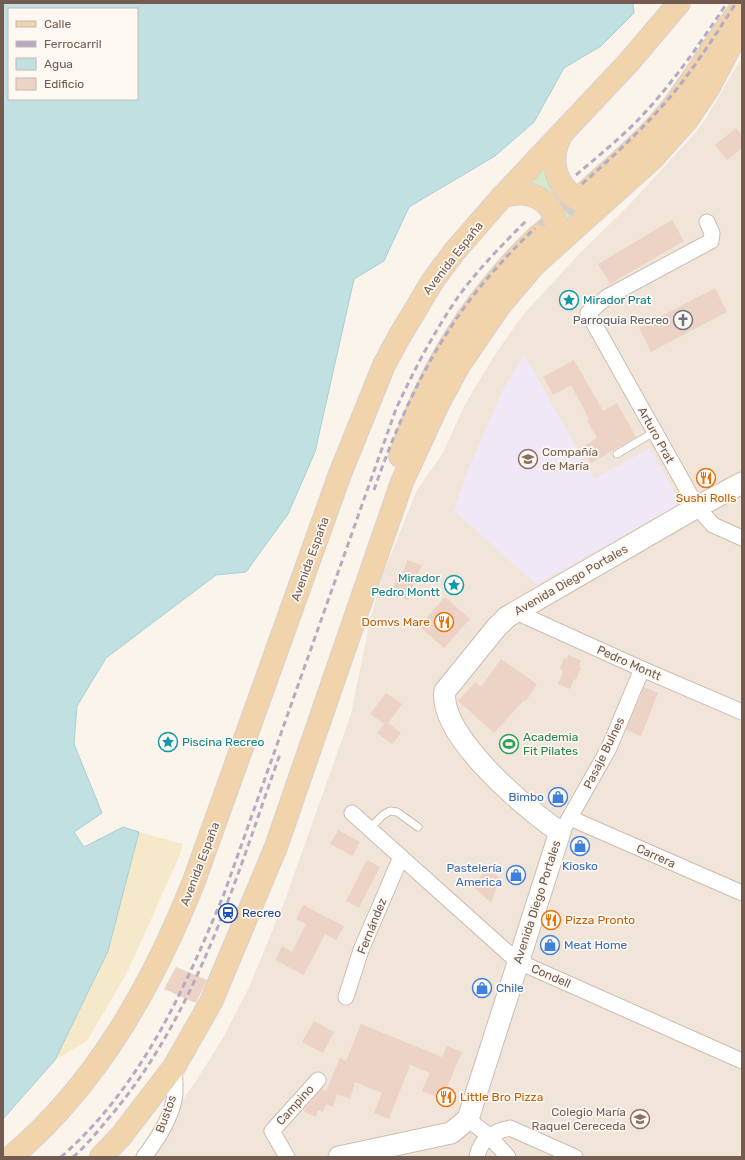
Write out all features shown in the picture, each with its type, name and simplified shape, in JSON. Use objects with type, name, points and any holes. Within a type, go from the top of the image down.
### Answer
[{"type":"main road","name":"Avenida España","points":[[11,1157],[54,1116],[103,1057],[134,1007],[175,928],[194,881],[340,474],[384,365],[432,282],[502,197],[629,62],[679,3]]},
{"type":"main road","points":[[546,241],[593,199],[658,124],[677,101],[719,38],[742,8]]},
{"type":"main road","points":[[562,134],[555,151],[554,160],[558,178],[563,186],[575,198],[582,202],[593,199],[653,158],[687,120],[709,87],[742,24]]},
{"type":"main road","points":[[101,1157],[121,1136],[174,1067],[211,1002],[276,847],[402,482],[439,402],[459,365],[501,304],[534,265],[546,241],[557,230],[556,222],[549,207],[536,197],[519,193],[502,197]]},
{"type":"street","name":"Arturo Prat","points":[[707,222],[712,233],[711,241],[607,297],[588,314],[697,507],[713,525],[742,538]]},
{"type":"street","name":"Avenida Diego Portales","points":[[468,1119],[517,961],[565,825],[524,805],[495,778],[468,746],[450,718],[444,701],[445,691],[496,628],[516,612],[697,507],[742,483]]},
{"type":"street","name":"Pedro Montt","points":[[516,612],[742,712]]},
{"type":"street","name":"Pasaje Bulnes","points":[[565,825],[609,748],[642,669]]},
{"type":"street","name":"Condell","points":[[352,813],[517,961],[742,1061]]},
{"type":"street","name":"Carrera","points":[[565,825],[742,893]]},
{"type":"street","name":"Fernández","points":[[346,997],[361,950],[401,857]]},
{"type":"street","name":"Bustos","points":[[144,1157],[156,1140],[167,1120],[175,1094],[174,1067]]},
{"type":"street","name":"Campino","points":[[288,1157],[272,1131],[318,1080]]},
{"type":"street","points":[[339,1157],[451,1133],[468,1119],[489,1136],[508,1157]]},
{"type":"street","points":[[477,1157],[482,1143],[489,1136],[498,1130],[510,1128],[575,1157]]},
{"type":"lane","points":[[617,454],[654,432]]},
{"type":"lane","points":[[369,829],[390,811],[397,812],[418,827]]},
{"type":"shaded area","points":[[742,57],[742,1157],[133,1157],[152,1140],[170,1118],[196,1081],[223,1038],[250,985],[285,900],[351,714],[370,620],[383,574],[417,490],[443,453],[464,406],[494,356],[522,316],[577,256],[629,205],[695,133],[706,118]]},
{"type":"shaded area","name":"Compañía de María","points":[[524,355],[594,479],[650,448],[678,499],[676,506],[536,584],[454,511],[468,470],[503,390]]},
{"type":"green space","points":[[547,159],[547,179],[556,190],[580,210],[561,225],[522,188]]},
{"type":"sand","points":[[139,832],[183,844],[179,857],[128,971],[87,1041],[55,1060],[108,951]]},
{"type":"water","points":[[3,3],[633,3],[634,13],[601,46],[564,68],[534,122],[495,156],[409,207],[384,261],[354,279],[315,452],[288,514],[246,572],[216,575],[106,658],[77,706],[74,744],[102,813],[74,832],[84,847],[123,827],[139,832],[108,951],[55,1060],[3,1119]]},
{"type":"building","points":[[736,128],[742,135],[742,148],[727,160],[715,145]]},
{"type":"building","points":[[672,220],[684,241],[610,284],[598,264]]},
{"type":"building","name":"Parroquia Recreo","points":[[715,288],[727,312],[651,352],[639,328]]},
{"type":"building","points":[[574,360],[603,411],[617,403],[636,437],[591,463],[582,447],[597,438],[571,385],[553,395],[543,377]]},
{"type":"building","points":[[407,560],[422,565],[408,600],[391,594],[398,575],[402,576]]},
{"type":"building","name":"Domvs Mare","points":[[445,597],[470,619],[444,648],[419,626]]},
{"type":"building","points":[[568,655],[581,660],[579,667],[581,668],[570,689],[558,684],[563,672],[560,668],[564,658],[567,659]]},
{"type":"building","points":[[501,659],[537,684],[526,701],[524,700],[494,733],[458,701],[475,682],[481,687]]},
{"type":"building","points":[[644,687],[658,693],[641,736],[626,730]]},
{"type":"building","points":[[386,693],[402,704],[388,723],[401,733],[392,744],[377,733],[384,724],[370,714]]},
{"type":"building","points":[[338,830],[360,842],[353,856],[330,844]]},
{"type":"building","points":[[367,860],[380,867],[359,908],[346,901]]},
{"type":"building","points":[[488,868],[500,878],[491,903],[472,886]]},
{"type":"building","points":[[303,905],[344,926],[336,940],[325,934],[304,975],[275,960],[282,946],[292,952],[306,924],[296,919]]},
{"type":"building","points":[[176,967],[207,980],[196,1003],[164,989]]},
{"type":"building","points":[[314,1021],[334,1032],[323,1053],[302,1042]]},
{"type":"building","points":[[361,1024],[442,1057],[447,1046],[462,1052],[442,1099],[422,1091],[430,1073],[410,1065],[389,1119],[374,1113],[382,1093],[355,1082],[350,1099],[337,1094],[333,1107],[326,1104],[323,1112],[318,1110],[316,1117],[304,1112],[306,1107],[322,1089],[326,1091],[340,1058],[346,1061]]},
{"type":"tunnel","points":[[541,233],[587,191]]},
{"type":"railway","points":[[576,175],[621,136],[649,108],[684,65],[727,3]]},
{"type":"railway","points":[[582,184],[635,135],[665,103],[694,67],[736,3]]},
{"type":"railway","points":[[61,1157],[90,1129],[138,1068],[158,1035],[193,966],[224,894],[396,409],[410,380],[449,310],[458,297],[482,267],[527,220]]},
{"type":"railway","points":[[374,490],[398,428],[416,388],[437,349],[458,316],[478,289],[535,228]]},
{"type":"railway","points":[[73,1157],[100,1129],[139,1079],[166,1036],[210,945],[247,849],[280,754]]},
{"type":"place","name":"Mirador Prat","points":[[569,300]]},
{"type":"place","name":"Parroquia Recreo","points":[[683,320]]},
{"type":"place","name":"Compañía de María","points":[[528,459]]},
{"type":"place","name":"Sushi Rolls","points":[[706,478]]},
{"type":"place","name":"Mirador Pedro Montt","points":[[454,585]]},
{"type":"place","name":"Domvs Mare","points":[[444,622]]},
{"type":"place","name":"Piscina Recreo","points":[[168,742]]},
{"type":"place","name":"Academia Fit Pilates","points":[[509,744]]},
{"type":"place","name":"Bimbo","points":[[558,797]]},
{"type":"place","name":"Kiosko","points":[[580,846]]},
{"type":"place","name":"Pastelería America","points":[[516,875]]},
{"type":"place","name":"Recreo","points":[[228,913]]},
{"type":"place","name":"Pizza Pronto","points":[[551,920]]},
{"type":"place","name":"Meat Home","points":[[550,945]]},
{"type":"place","name":"Chile","points":[[482,988]]},
{"type":"place","name":"Little Bro Pizza","points":[[446,1097]]},
{"type":"place","name":"Colegio María Raquel Cereceda","points":[[640,1119]]}]
